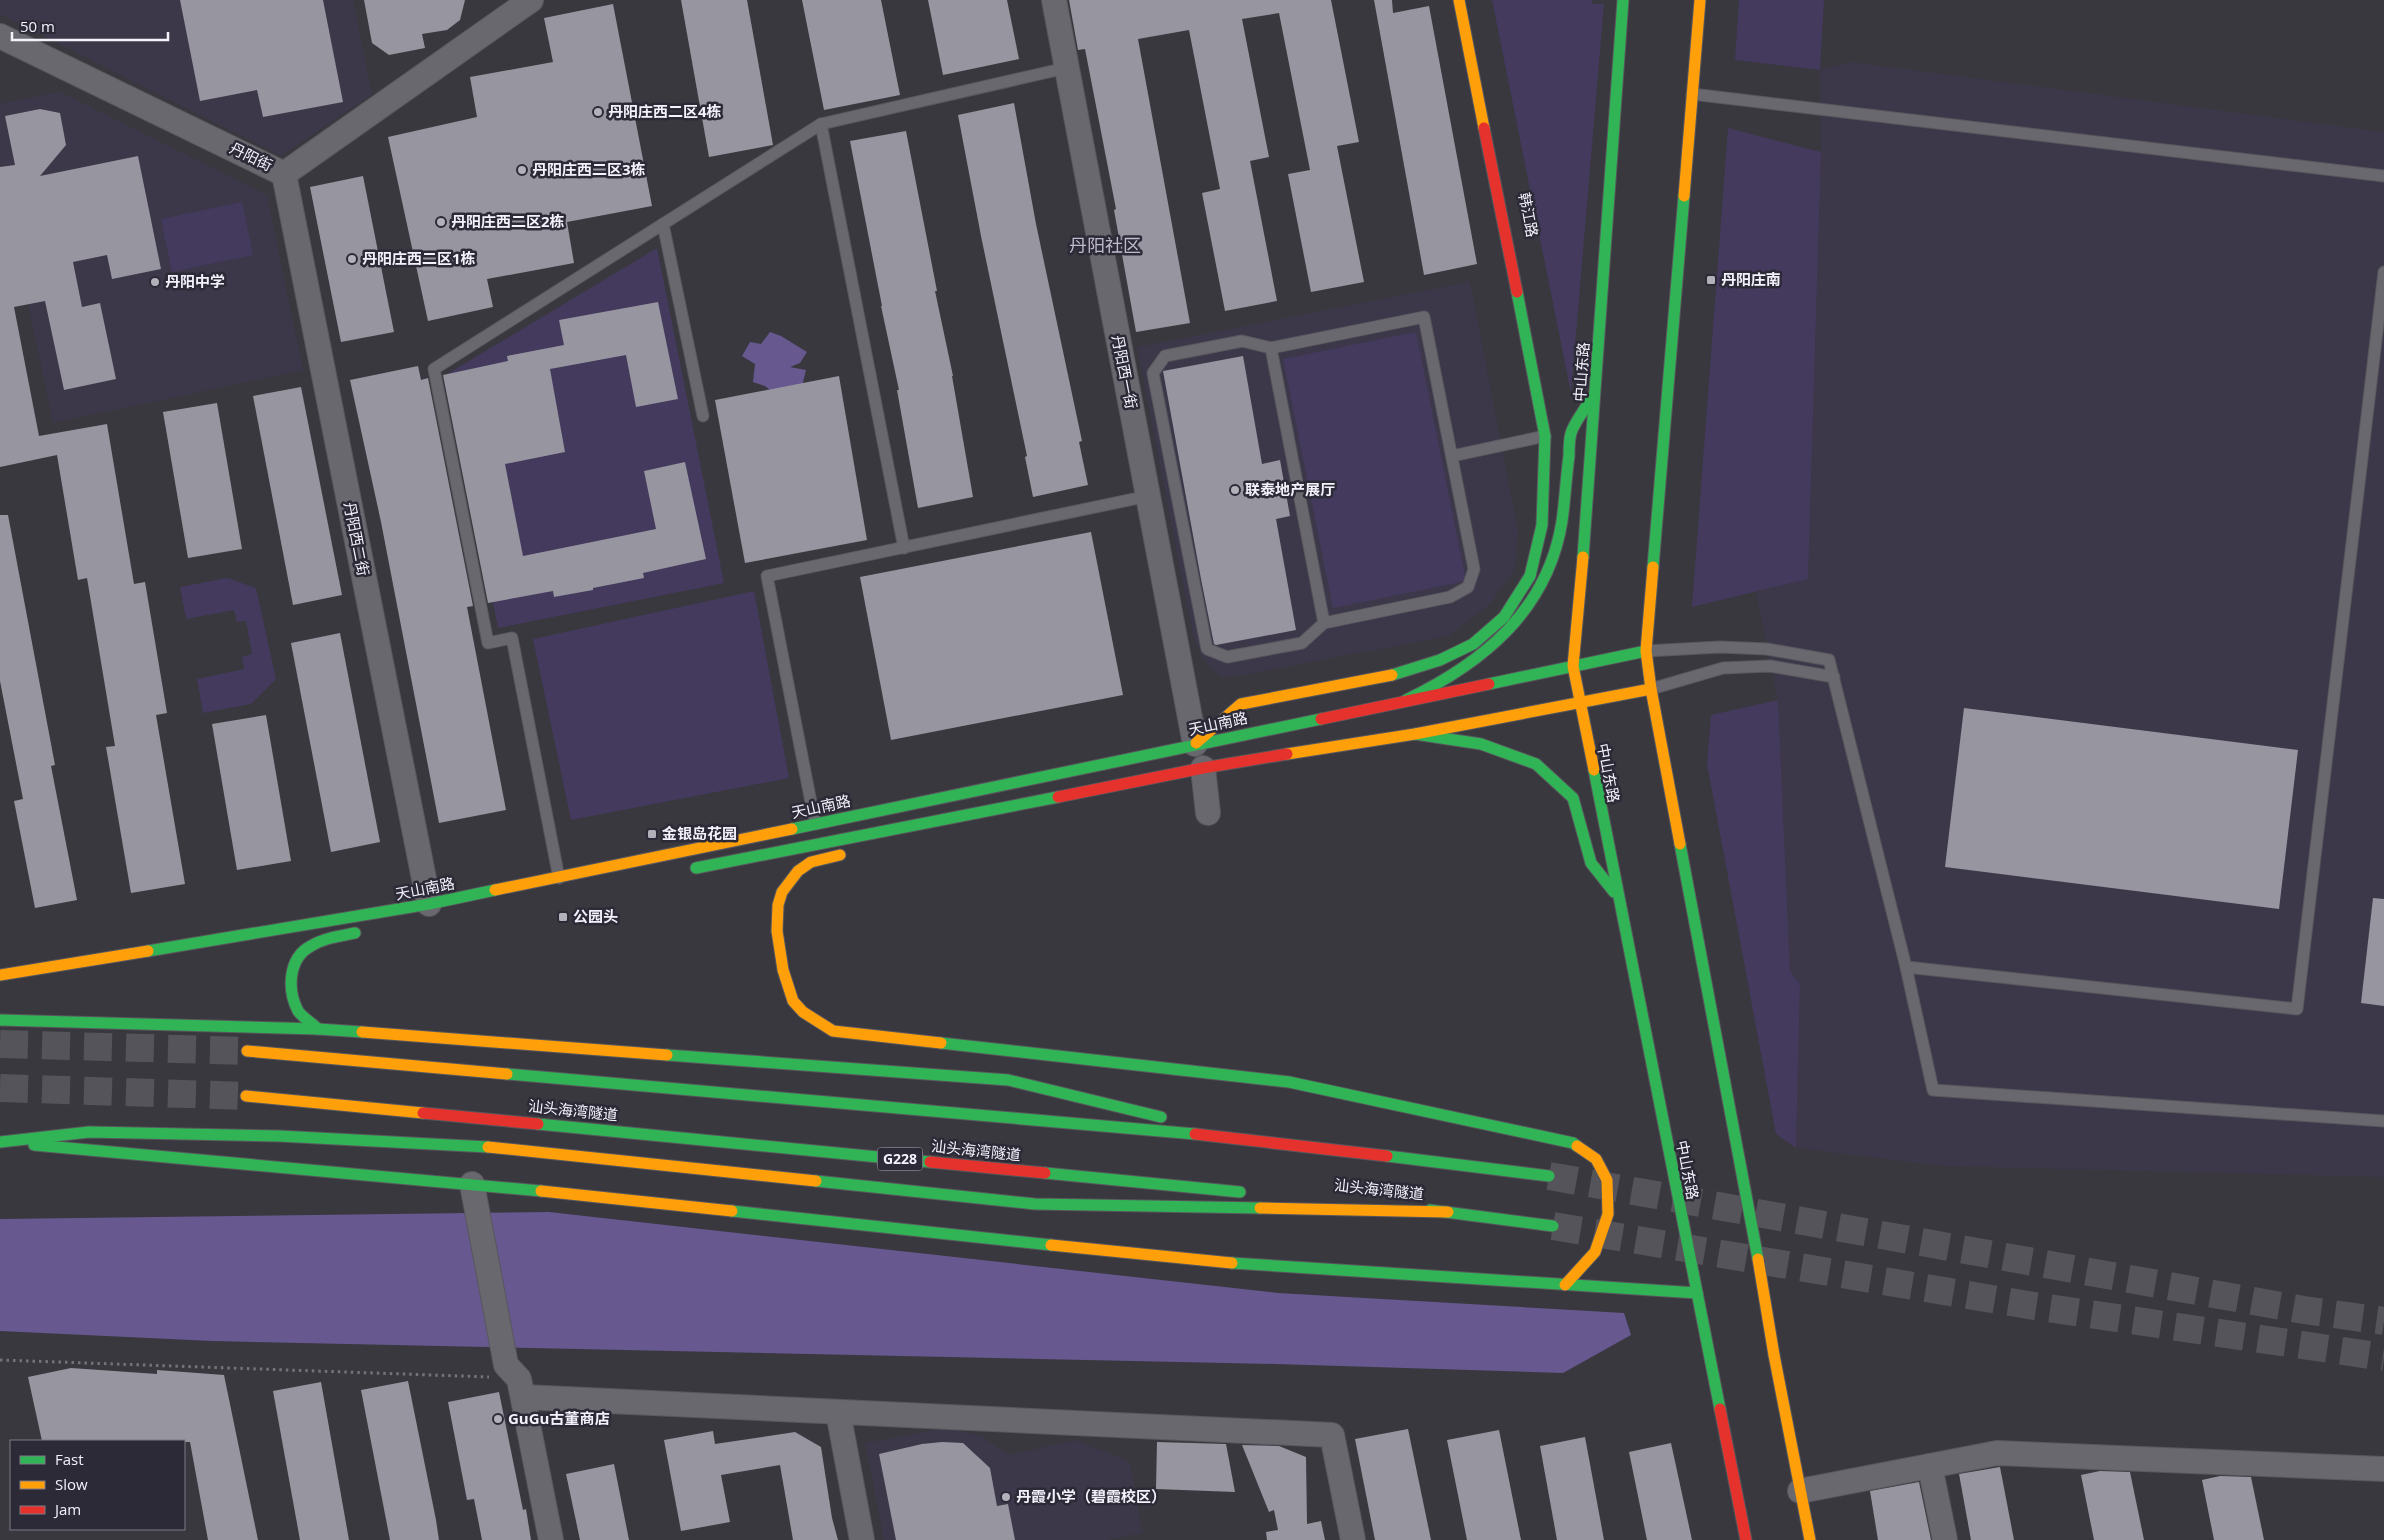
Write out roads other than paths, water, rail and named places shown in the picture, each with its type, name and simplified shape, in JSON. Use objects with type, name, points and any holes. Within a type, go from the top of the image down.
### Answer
[{"type":"main road","name":"韩江路","points":[[1459,0],[1545,436]]},
{"type":"main road","name":"中山东路","points":[[1623,0],[1596,391],[1573,666],[1746,1540]]},
{"type":"main road","points":[[1700,0],[1646,652],[1651,689],[1810,1540]]},
{"type":"main road","name":"韩江路","points":[[1501,153],[1547,394],[1545,436]]},
{"type":"main road","points":[[1406,700],[1435,686],[1482,656],[1506,633],[1531,603],[1550,568],[1562,522],[1571,433],[1596,391]]},
{"type":"main road","points":[[1195,744],[1241,704],[1406,672],[1440,660],[1473,644],[1504,617],[1530,576],[1542,525],[1545,436]]},
{"type":"main road","name":"天山南路","points":[[0,975],[429,904],[1406,700],[1646,652]]},
{"type":"main road","points":[[687,869],[1203,768],[1414,734],[1651,689]]},
{"type":"main road","points":[[1414,734],[1481,744],[1536,764],[1573,798],[1591,863],[1618,897]]},
{"type":"main road","points":[[909,839],[959,816]]},
{"type":"main road","points":[[851,852],[812,861],[792,875],[784,887],[777,912],[777,938],[783,970],[794,1004],[833,1031],[1289,1082],[1573,1143],[1596,1158],[1607,1180],[1608,1214],[1595,1252],[1564,1285]]},
{"type":"main road","points":[[318,1029],[298,1011],[292,988],[292,968],[300,953],[327,938],[366,931]]},
{"type":"main road","points":[[0,1020],[318,1029],[1008,1080],[1245,1138]]},
{"type":"main road","name":"汕头海湾隧道","points":[[247,1051],[1245,1138],[1549,1176]]},
{"type":"main road","name":"汕头海湾隧道","points":[[246,1096],[1251,1193]]},
{"type":"main road","points":[[0,1142],[89,1132],[318,1138],[482,1146],[1035,1204],[1448,1212]]},
{"type":"main road","points":[[0,1142],[475,1193],[1212,1262],[1697,1293]]},
{"type":"main road","name":"汕头海湾隧道","points":[[1290,1197],[1448,1212],[1553,1226]]},
{"type":"street","name":"丹阳街","points":[[0,36],[284,174],[531,0]]},
{"type":"street","name":"丹阳西一街","points":[[1054,0],[1195,744]]},
{"type":"street","name":"丹阳西二街","points":[[284,174],[429,904]]},
{"type":"street","points":[[1203,768],[1208,813]]},
{"type":"street","points":[[475,1193],[551,1540]]},
{"type":"street","points":[[516,1380],[838,1412],[1332,1435],[1353,1540]]},
{"type":"street","points":[[838,1412],[862,1540]]},
{"type":"street","points":[[1800,1491],[1997,1452],[2384,1469]]},
{"type":"street","points":[[1930,1466],[1945,1540]]},
{"type":"lane","points":[[559,878],[512,638],[488,643],[434,369],[821,124],[1066,68]]},
{"type":"lane","points":[[1692,94],[2384,176]]},
{"type":"lane","points":[[821,124],[904,548]]},
{"type":"lane","points":[[663,224],[703,416]]},
{"type":"lane","points":[[1906,967],[2297,1009],[2384,272]]},
{"type":"lane","points":[[1424,317],[1452,456],[1474,569],[1468,587],[1450,597],[1324,623],[1302,643],[1227,657],[1206,649],[1153,373],[1165,356],[1242,341],[1271,348],[1424,317]]},
{"type":"lane","points":[[1271,348],[1324,623]]},
{"type":"lane","points":[[1452,456],[1545,436]]},
{"type":"lane","points":[[815,823],[767,576],[1148,496]]},
{"type":"lane","points":[[1646,652],[1720,647],[1767,649],[1830,660],[1906,967],[1933,1090],[2384,1121]]},
{"type":"lane","points":[[1651,689],[1723,668],[1770,666],[1834,677]]},
{"type":"tunnel","points":[[0,1044],[247,1051]]},
{"type":"tunnel","points":[[0,1088],[246,1096]]},
{"type":"tunnel","points":[[1549,1176],[2304,1310],[2384,1321]]},
{"type":"tunnel","points":[[1553,1226],[2034,1306],[2384,1357]]},
{"type":"place","name":"丹阳庄西二区4栋","points":[[598,112]]},
{"type":"place","name":"丹阳庄西二区3栋","points":[[522,170]]},
{"type":"place","name":"丹阳庄西二区2栋","points":[[441,222]]},
{"type":"place","name":"丹阳庄西二区1栋","points":[[352,259]]},
{"type":"place","name":"丹阳庄南","points":[[1711,280]]},
{"type":"place","name":"丹阳中学","points":[[155,282]]},
{"type":"place","name":"联泰地产展厅","points":[[1235,490]]},
{"type":"place","name":"金银岛花园","points":[[652,834]]},
{"type":"place","name":"公园头","points":[[563,917]]},
{"type":"place","name":"GuGu古董商店","points":[[498,1419]]},
{"type":"place","name":"丹霞小学（碧霞校区）","points":[[1006,1497]]},
{"type":"district","name":"丹阳社区","points":[[1105,246]]}]
